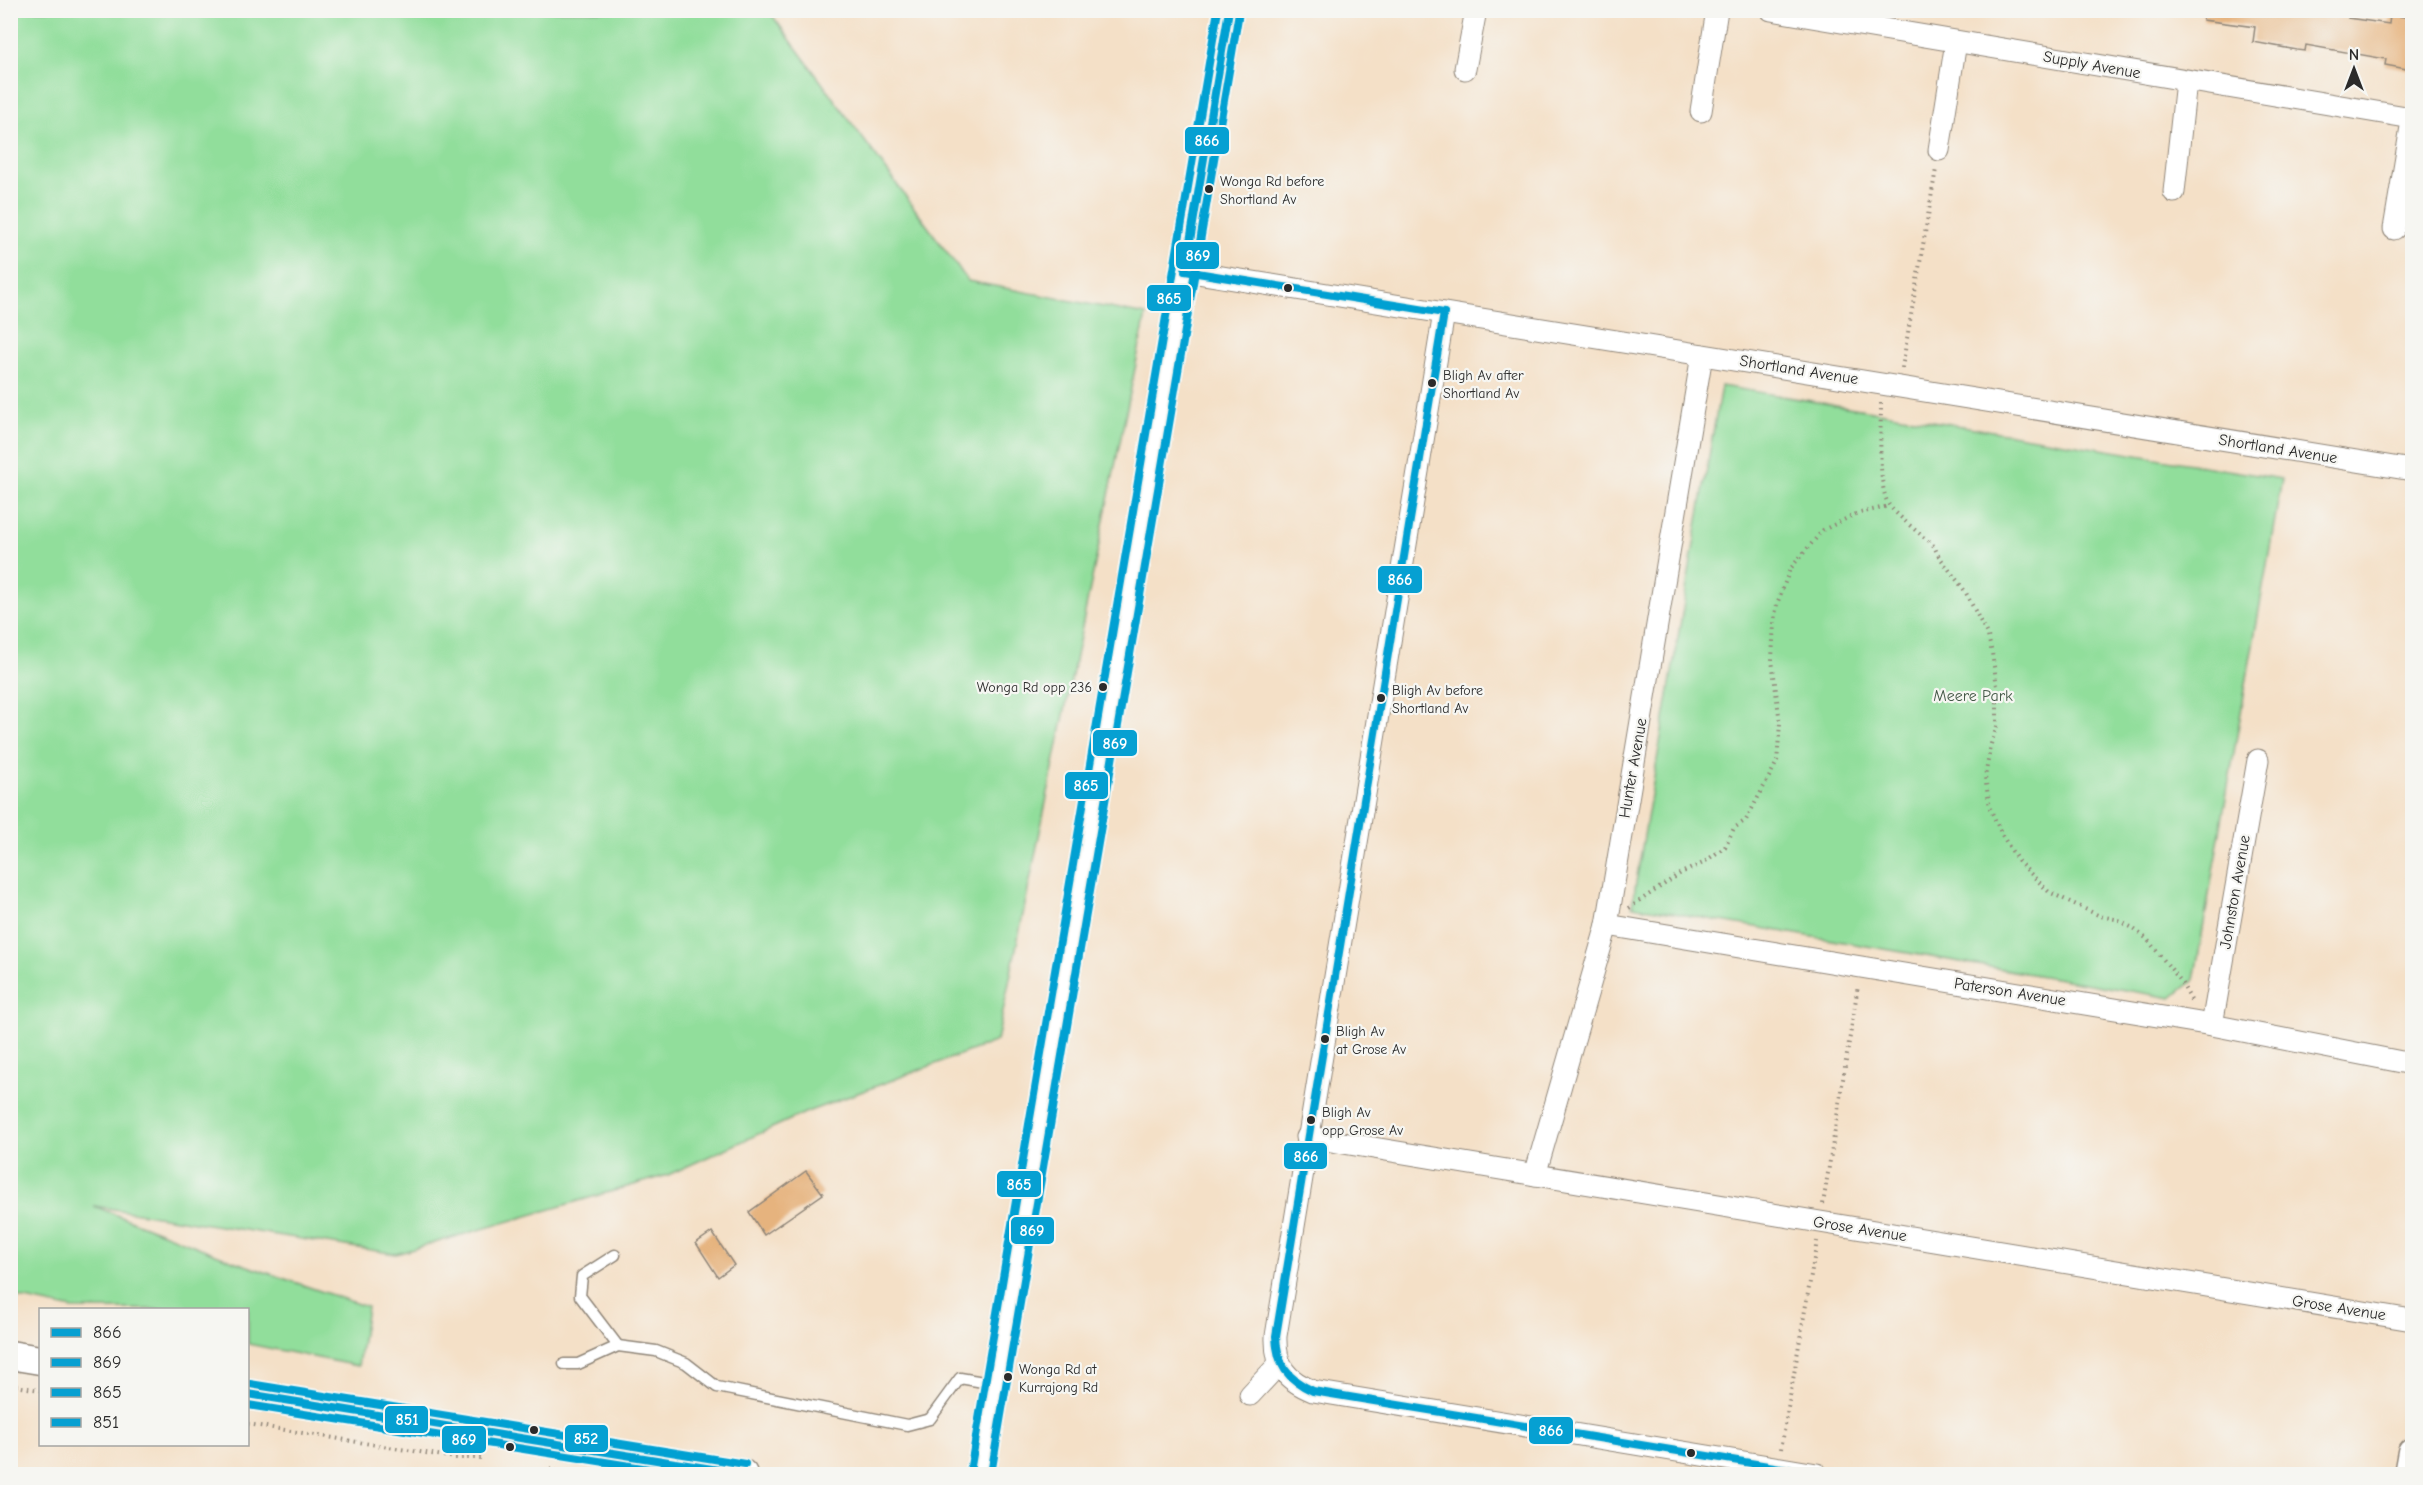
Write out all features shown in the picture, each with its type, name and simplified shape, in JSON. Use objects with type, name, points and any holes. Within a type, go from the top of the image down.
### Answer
[{"type":"street","points":[[980,1474],[1229,10]]},
{"type":"street","points":[[1465,69],[1476,10]]},
{"type":"street","points":[[1701,111],[1717,10]]},
{"type":"street","name":"Supply Avenue","points":[[1771,10],[2412,120]]},
{"type":"street","points":[[1939,150],[1956,42]]},
{"type":"street","points":[[2174,192],[2186,81]]},
{"type":"street","points":[[2394,229],[2412,120]]},
{"type":"street","name":"Shortland Avenue","points":[[1185,271],[2412,470]]},
{"type":"street","points":[[1444,313],[1307,1137],[1275,1352],[1279,1364],[1297,1385],[1313,1391],[1817,1474]]},
{"type":"street","name":"Hunter Avenue","points":[[1535,1175],[1607,925],[1702,355]]},
{"type":"street","name":"Johnston Avenue","points":[[2211,1025],[2258,760]]},
{"type":"street","name":"Paterson Avenue","points":[[1607,925],[2211,1025],[2412,1064]]},
{"type":"street","name":"Grose Avenue","points":[[1307,1137],[2412,1320]]},
{"type":"street","points":[[10,1355],[39,1360]]},
{"type":"street","points":[[1250,1395],[1279,1364]]},
{"type":"street","points":[[249,1394],[623,1465],[743,1474]]},
{"type":"street","points":[[2408,1474],[2412,1452]]},
{"type":"lane","points":[[615,1255],[582,1276],[580,1296],[618,1346]]},
{"type":"lane","points":[[564,1364],[578,1364],[618,1346],[656,1350],[676,1357],[717,1387],[907,1425],[930,1419],[960,1378],[996,1384]]},
{"type":"path","points":[[1939,150],[1890,385],[1880,448],[1884,491],[1889,506],[1934,546],[1938,555],[1965,591],[1988,636],[1997,686],[1997,726],[1985,777],[1990,808],[2002,835],[2018,861],[2049,891],[2100,916],[2115,919],[2147,939],[2172,969],[2189,997],[2211,1025]]},
{"type":"path","points":[[1607,925],[1681,873],[1703,863],[1725,847],[1734,828],[1746,820],[1777,762],[1780,723],[1772,660],[1774,621],[1777,604],[1790,568],[1823,530],[1856,514],[1889,506]]},
{"type":"path","points":[[1824,1197],[1858,983]]},
{"type":"path","points":[[1782,1449],[1817,1236]]},
{"type":"path","points":[[10,1386],[39,1390]]},
{"type":"path","points":[[249,1424],[456,1458],[493,1457]]},
{"type":"path","points":[[548,1468],[567,1474]]},
{"type":"green space","points":[[11,10],[769,11],[968,281],[1146,315],[997,1041],[807,1112],[668,1175],[396,1254],[94,1206],[236,1262],[367,1307],[358,1366],[249,1344],[249,1308],[68,1308],[11,1296]]},
{"type":"green space","name":"Meere Park","points":[[1721,386],[2282,479],[2194,980],[2172,998],[1632,906]]},
{"type":"building","points":[[2204,10],[2349,10],[2348,18],[2389,24],[2390,15],[2412,18],[2412,70],[2385,65],[2386,59],[2306,45],[2305,51],[2253,42],[2255,27],[2203,20]]},
{"type":"building","points":[[806,1171],[823,1194],[764,1235],[749,1212]]},
{"type":"building","points":[[712,1232],[734,1265],[718,1277],[696,1243]]},
{"type":"transit line","name":"865","points":[[970,1472],[1218,10]]},
{"type":"transit line","name":"866","points":[[1185,271],[1229,10]]},
{"type":"transit line","name":"869","points":[[991,1474],[1239,12]]},
{"type":"transit line","name":"866","points":[[1185,271],[1444,313]]},
{"type":"transit line","name":"866","points":[[1444,313],[1276,1336],[1281,1363],[1290,1376],[1313,1391],[1817,1474]]},
{"type":"transit line","name":"852","points":[[250,1384],[745,1464]]},
{"type":"transit line","name":"851","points":[[249,1394],[743,1474]]},
{"type":"transit line","name":"869","points":[[249,1405],[680,1474]]},
{"type":"place","name":"Wonga Rd before Shortland Av","points":[[1209,189]]},
{"type":"place","name":"Bligh Av after Shortland Av","points":[[1432,383]]},
{"type":"place","name":"Wonga Rd opp 236","points":[[1103,687]]},
{"type":"place","name":"Bligh Av before Shortland Av","points":[[1381,698]]},
{"type":"place","name":"Bligh Av at Grose Av","points":[[1325,1039]]},
{"type":"place","name":"Bligh Av opp Grose Av","points":[[1311,1120]]},
{"type":"place","name":"Wonga Rd at Kurrajong Rd","points":[[1008,1377]]}]
